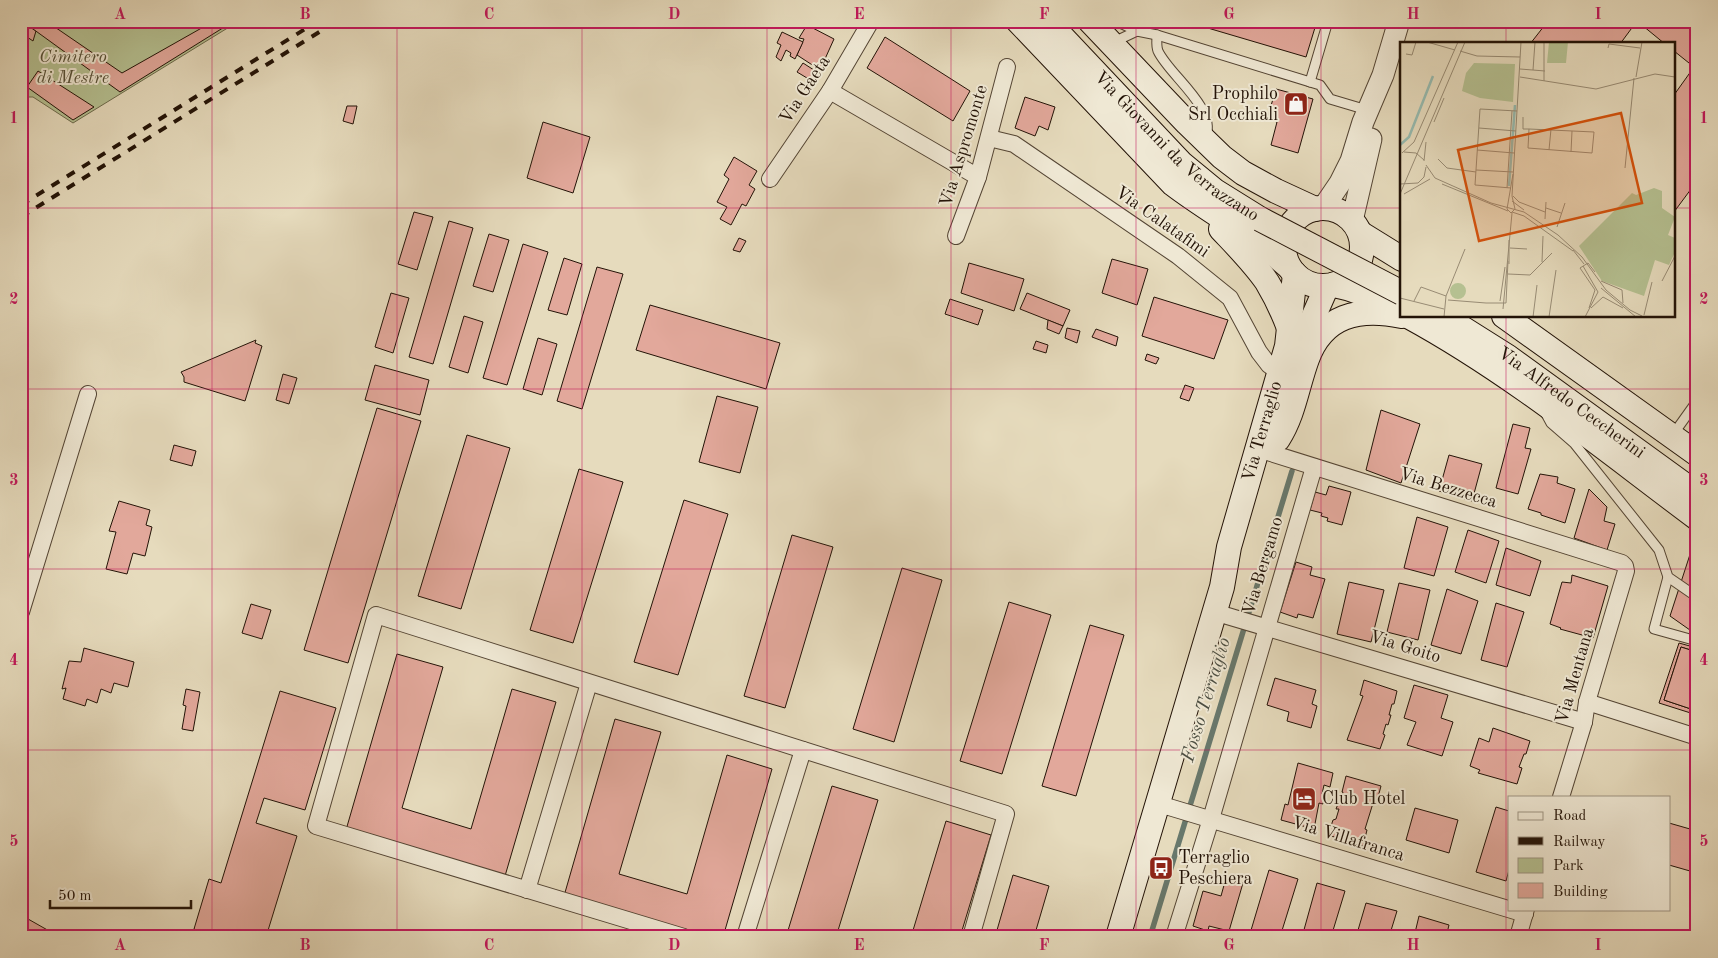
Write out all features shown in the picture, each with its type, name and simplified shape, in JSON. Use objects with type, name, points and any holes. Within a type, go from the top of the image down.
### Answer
[{"type":"main road","points":[[1018,21],[1148,160],[1173,184],[1196,202],[1267,248],[1302,280],[1310,284],[1349,288],[1367,295],[1400,313]]},
{"type":"main road","name":"Via Giovanni da Verrazzano","points":[[1047,21],[1168,150],[1203,182],[1260,219],[1400,292]]},
{"type":"main road","name":"Via Giovanni da Verrazzano","points":[[1066,21],[1191,154],[1233,188],[1400,276]]},
{"type":"main road","points":[[1090,21],[1204,141],[1222,157],[1243,173],[1276,191],[1319,208],[1339,211],[1356,227],[1400,258]]},
{"type":"main road","points":[[1196,202],[1251,261],[1266,281],[1290,329]]},
{"type":"main road","points":[[1292,271],[1284,249],[1287,231],[1298,217],[1319,208]]},
{"type":"main road","points":[[1330,285],[1343,281],[1352,274],[1358,265],[1362,255],[1362,244],[1356,227]]},
{"type":"main road","name":"Via Terraglio","points":[[1270,447],[1280,373],[1290,329],[1292,271]]},
{"type":"main road","name":"Via Terraglio","points":[[1118,937],[1167,806],[1224,614],[1222,588],[1242,555],[1270,447],[1305,336],[1330,285]]},
{"type":"main road","points":[[1270,447],[1288,421],[1306,359],[1317,338],[1332,323],[1350,314],[1376,312],[1400,315]]},
{"type":"main road","points":[[1409,318],[1447,339],[1538,401],[1697,518]]},
{"type":"main road","name":"Via Alfredo Ceccherini","points":[[1446,318],[1697,476]]},
{"type":"main road","name":"Via Alfredo Ceccherini","points":[[1473,318],[1516,345],[1697,494]]},
{"type":"main road","points":[[1507,318],[1697,454]]},
{"type":"street","name":"Via Gaeta","points":[[770,179],[830,91],[871,21]]},
{"type":"street","points":[[1319,208],[1340,183],[1351,161],[1368,110],[1383,74],[1399,21]]},
{"type":"street","name":"Via Aspromonte","points":[[956,236],[978,177],[1008,67]]},
{"type":"street","points":[[1356,227],[1383,74]]},
{"type":"street","points":[[830,91],[978,177]]},
{"type":"street","name":"Via Calatafimi","points":[[989,138],[1014,144],[1178,256],[1230,298],[1259,352],[1268,364],[1280,373]]},
{"type":"street","points":[[21,612],[88,394]]},
{"type":"street","name":"Via Bezzecca","points":[[1270,447],[1314,467],[1622,563],[1625,566]]},
{"type":"street","name":"Via Bergamo","points":[[1174,937],[1205,817],[1262,625],[1314,467]]},
{"type":"street","name":"Via Mentana","points":[[1561,796],[1626,571],[1625,566]]},
{"type":"street","name":"Via Goito","points":[[1224,614],[1584,722]]},
{"type":"street","points":[[684,937],[316,826],[376,615],[1006,814],[971,937]]},
{"type":"street","points":[[527,890],[589,682]]},
{"type":"street","points":[[1587,702],[1697,737]]},
{"type":"street","points":[[745,937],[803,750]]},
{"type":"street","name":"Via Villafranca","points":[[1167,806],[1508,907]]},
{"type":"street","points":[[1518,937],[1526,912]]},
{"type":"lane","points":[[1107,21],[1120,23],[1137,31],[1157,35],[1320,85],[1330,99],[1368,110]]},
{"type":"lane","points":[[1310,82],[1328,21]]},
{"type":"lane","points":[[1118,40],[1137,31]]},
{"type":"lane","points":[[1157,35],[1157,49],[1170,70],[1200,106],[1208,130],[1204,141]]},
{"type":"lane","points":[[1538,401],[1551,423],[1574,443],[1659,550],[1668,577],[1654,629],[1697,641]]},
{"type":"lane","points":[[1672,436],[1697,401]]},
{"type":"lane","points":[[1668,577],[1697,597]]},
{"type":"green space","name":"Cimitero di Mestre","points":[[21,21],[239,21],[73,123],[33,97],[21,97]]},
{"type":"building","points":[[21,21],[36,31],[33,41],[21,33]]},
{"type":"building","points":[[22,21],[46,21],[122,73],[214,21],[234,21],[120,92]]},
{"type":"building","points":[[1184,21],[1317,21],[1306,57]]},
{"type":"building","points":[[1548,21],[1637,21],[1621,42],[1532,42]]},
{"type":"building","points":[[1637,21],[1697,21],[1697,181],[1676,209],[1676,92],[1694,67],[1676,53],[1676,42],[1663,42]]},
{"type":"building","points":[[807,25],[834,39],[820,70],[797,55],[804,39],[799,38]]},
{"type":"building","points":[[782,32],[803,42],[795,59],[786,50],[781,61],[776,57],[781,45],[777,43]]},
{"type":"building","points":[[885,37],[970,91],[953,121],[867,68]]},
{"type":"building","points":[[803,63],[817,72],[812,81],[797,72]]},
{"type":"building","points":[[38,71],[94,107],[73,120],[27,87]]},
{"type":"building","points":[[1276,89],[1313,99],[1298,153],[1271,145],[1277,122],[1267,119]]},
{"type":"building","points":[[1025,97],[1055,107],[1048,130],[1039,126],[1035,136],[1015,128]]},
{"type":"building","points":[[347,106],[357,106],[353,124],[343,121]]},
{"type":"building","points":[[543,122],[590,137],[573,193],[527,178]]},
{"type":"building","points":[[734,157],[757,171],[749,185],[755,189],[746,206],[742,204],[731,225],[720,219],[727,207],[717,202],[729,179],[724,175]]},
{"type":"building","points":[[414,212],[433,217],[417,270],[398,264]]},
{"type":"building","points":[[449,221],[473,228],[433,364],[409,357]]},
{"type":"building","points":[[489,234],[509,240],[493,292],[473,286]]},
{"type":"building","points":[[739,238],[746,241],[740,252],[733,250]]},
{"type":"building","points":[[523,244],[548,252],[507,385],[483,378]]},
{"type":"building","points":[[564,258],[582,264],[567,315],[548,310]]},
{"type":"building","points":[[1112,259],[1148,269],[1137,305],[1102,293]]},
{"type":"building","points":[[969,263],[1024,279],[1014,311],[961,293]]},
{"type":"building","points":[[597,267],[623,274],[582,409],[557,401]]},
{"type":"building","points":[[391,293],[409,298],[393,353],[375,347]]},
{"type":"building","points":[[1027,293],[1070,310],[1063,326],[1020,309]]},
{"type":"building","points":[[1154,297],[1228,320],[1214,359],[1142,336]]},
{"type":"building","points":[[950,299],[983,310],[978,325],[945,314]]},
{"type":"building","points":[[650,305],[780,343],[766,389],[636,350]]},
{"type":"building","points":[[464,316],[483,322],[468,373],[449,367]]},
{"type":"building","points":[[1048,320],[1063,326],[1059,334],[1047,329]]},
{"type":"building","points":[[1067,328],[1080,331],[1077,343],[1065,338]]},
{"type":"building","points":[[1096,329],[1118,337],[1116,346],[1092,337]]},
{"type":"building","points":[[538,338],[557,344],[542,395],[523,389]]},
{"type":"building","points":[[256,340],[255,343],[262,346],[245,401],[184,382],[181,372]]},
{"type":"building","points":[[1036,341],[1048,345],[1046,353],[1033,349]]},
{"type":"building","points":[[1147,354],[1159,358],[1156,364],[1145,360]]},
{"type":"building","points":[[375,365],[429,380],[420,415],[365,400]]},
{"type":"building","points":[[283,374],[297,378],[289,404],[276,400]]},
{"type":"building","points":[[1185,385],[1194,388],[1189,401],[1180,398]]},
{"type":"building","points":[[21,396],[27,398],[21,417]]},
{"type":"building","points":[[717,396],[758,407],[740,473],[699,462]]},
{"type":"building","points":[[377,408],[421,421],[348,663],[304,650]]},
{"type":"building","points":[[1381,410],[1420,424],[1401,483],[1366,470]]},
{"type":"building","points":[[1513,424],[1530,428],[1525,448],[1531,449],[1518,494],[1496,488]]},
{"type":"building","points":[[467,435],[510,448],[461,609],[418,596]]},
{"type":"building","points":[[174,445],[196,451],[192,466],[170,460]]},
{"type":"building","points":[[1449,455],[1482,464],[1472,501],[1439,491]]},
{"type":"building","points":[[579,469],[623,482],[573,643],[530,630]]},
{"type":"building","points":[[1540,474],[1558,477],[1557,483],[1575,489],[1565,523],[1528,509]]},
{"type":"building","points":[[1329,486],[1351,492],[1342,525],[1327,521],[1328,518],[1321,516],[1322,513],[1310,510],[1315,492],[1326,495]]},
{"type":"building","points":[[1589,489],[1607,507],[1604,521],[1615,524],[1607,550],[1574,538]]},
{"type":"building","points":[[684,500],[728,514],[678,675],[634,662]]},
{"type":"building","points":[[119,501],[150,510],[146,525],[152,527],[145,556],[133,553],[127,574],[106,569],[116,532],[109,531]]},
{"type":"building","points":[[1417,517],[1448,527],[1434,576],[1404,568]]},
{"type":"building","points":[[1468,530],[1499,541],[1486,583],[1455,572]]},
{"type":"building","points":[[792,535],[833,547],[785,708],[744,696]]},
{"type":"building","points":[[1695,539],[1697,540],[1697,635],[1670,616]]},
{"type":"building","points":[[1506,548],[1541,561],[1530,596],[1496,585]]},
{"type":"building","points":[[1296,562],[1312,567],[1310,575],[1325,579],[1313,618],[1298,614],[1297,618],[1280,612]]},
{"type":"building","points":[[902,568],[942,580],[894,742],[853,729]]},
{"type":"building","points":[[1572,575],[1608,586],[1593,638],[1560,629],[1550,624],[1562,582],[1571,583]]},
{"type":"building","points":[[1349,582],[1384,590],[1371,642],[1337,634]]},
{"type":"building","points":[[1399,583],[1430,590],[1418,640],[1387,632]]},
{"type":"building","points":[[1447,589],[1478,601],[1461,654],[1431,645]]},
{"type":"building","points":[[1009,602],[1051,615],[1002,774],[960,761]]},
{"type":"building","points":[[1496,603],[1524,612],[1507,667],[1481,660]]},
{"type":"building","points":[[251,604],[271,610],[262,639],[242,633]]},
{"type":"building","points":[[1090,625],[1124,635],[1076,796],[1042,786]]},
{"type":"building","points":[[1679,643],[1697,648],[1697,715],[1659,703]]},
{"type":"building","points":[[1681,647],[1697,652],[1697,711],[1664,700]]},
{"type":"building","points":[[1681,647],[1697,652],[1697,711],[1664,700]]},
{"type":"building","points":[[84,648],[134,662],[128,687],[114,683],[111,693],[101,689],[97,703],[87,699],[85,706],[63,699],[66,688],[62,689],[69,661],[81,662]]},
{"type":"building","points":[[397,654],[443,667],[402,808],[471,829],[512,689],[556,702],[505,876],[346,830]]},
{"type":"building","points":[[1275,678],[1316,690],[1312,704],[1317,706],[1311,728],[1287,721],[1289,712],[1267,705]]},
{"type":"building","points":[[1364,680],[1397,691],[1380,749],[1347,740],[1363,696],[1360,695]]},
{"type":"building","points":[[1414,685],[1448,695],[1441,718],[1453,722],[1442,756],[1407,745],[1416,722],[1404,718]]},
{"type":"building","points":[[186,689],[200,692],[193,731],[182,729],[186,706],[183,705]]},
{"type":"building","points":[[280,691],[336,708],[305,810],[264,798],[256,823],[297,836],[266,937],[205,937],[206,933],[194,929],[209,879],[221,883]]},
{"type":"building","points":[[615,719],[661,732],[619,874],[687,894],[727,755],[772,769],[723,937],[703,937],[564,896]]},
{"type":"building","points":[[1493,728],[1530,741],[1519,767],[1522,768],[1517,784],[1478,773],[1480,770],[1470,766],[1479,738],[1489,742]]},
{"type":"building","points":[[1298,763],[1333,773],[1330,787],[1324,785],[1322,794],[1325,795],[1323,804],[1319,803],[1314,829],[1281,820],[1285,804],[1288,805]]},
{"type":"building","points":[[1346,776],[1381,786],[1377,801],[1374,800],[1365,829],[1367,830],[1363,846],[1328,835],[1333,820],[1336,819],[1339,809],[1336,809],[1341,799]]},
{"type":"building","points":[[832,786],[878,800],[836,937],[786,937]]},
{"type":"building","points":[[1496,807],[1508,811],[1508,874],[1506,881],[1476,872]]},
{"type":"building","points":[[1415,808],[1458,820],[1449,853],[1406,840]]},
{"type":"building","points":[[946,821],[991,835],[960,937],[911,937]]},
{"type":"building","points":[[1670,823],[1697,831],[1697,873],[1670,865]]},
{"type":"building","points":[[1269,870],[1298,879],[1280,937],[1249,937]]},
{"type":"building","points":[[1013,875],[1049,886],[1034,937],[995,937]]},
{"type":"building","points":[[1226,878],[1243,883],[1229,931],[1209,926],[1208,931],[1193,926],[1203,891],[1221,896]]},
{"type":"building","points":[[1317,883],[1345,891],[1331,937],[1302,937]]},
{"type":"building","points":[[1366,903],[1397,911],[1389,937],[1356,937]]},
{"type":"building","points":[[21,915],[51,932],[49,937],[21,937]]},
{"type":"building","points":[[1419,916],[1449,925],[1446,937],[1414,937]]},
{"type":"building","points":[[1471,932],[1489,937],[1470,937]]},
{"type":"waterway","name":"Fosso Terraglio","points":[[1150,937],[1292,471]]},
{"type":"railway","points":[[21,205],[318,21]]},
{"type":"railway","points":[[21,217],[337,21]]},
{"type":"place","name":"Prophilo Srl Occhiali","points":[[1296,104]]},
{"type":"place","name":"Club Hotel","points":[[1304,799]]},
{"type":"place","name":"Terraglio Peschiera","points":[[1161,868]]}]
